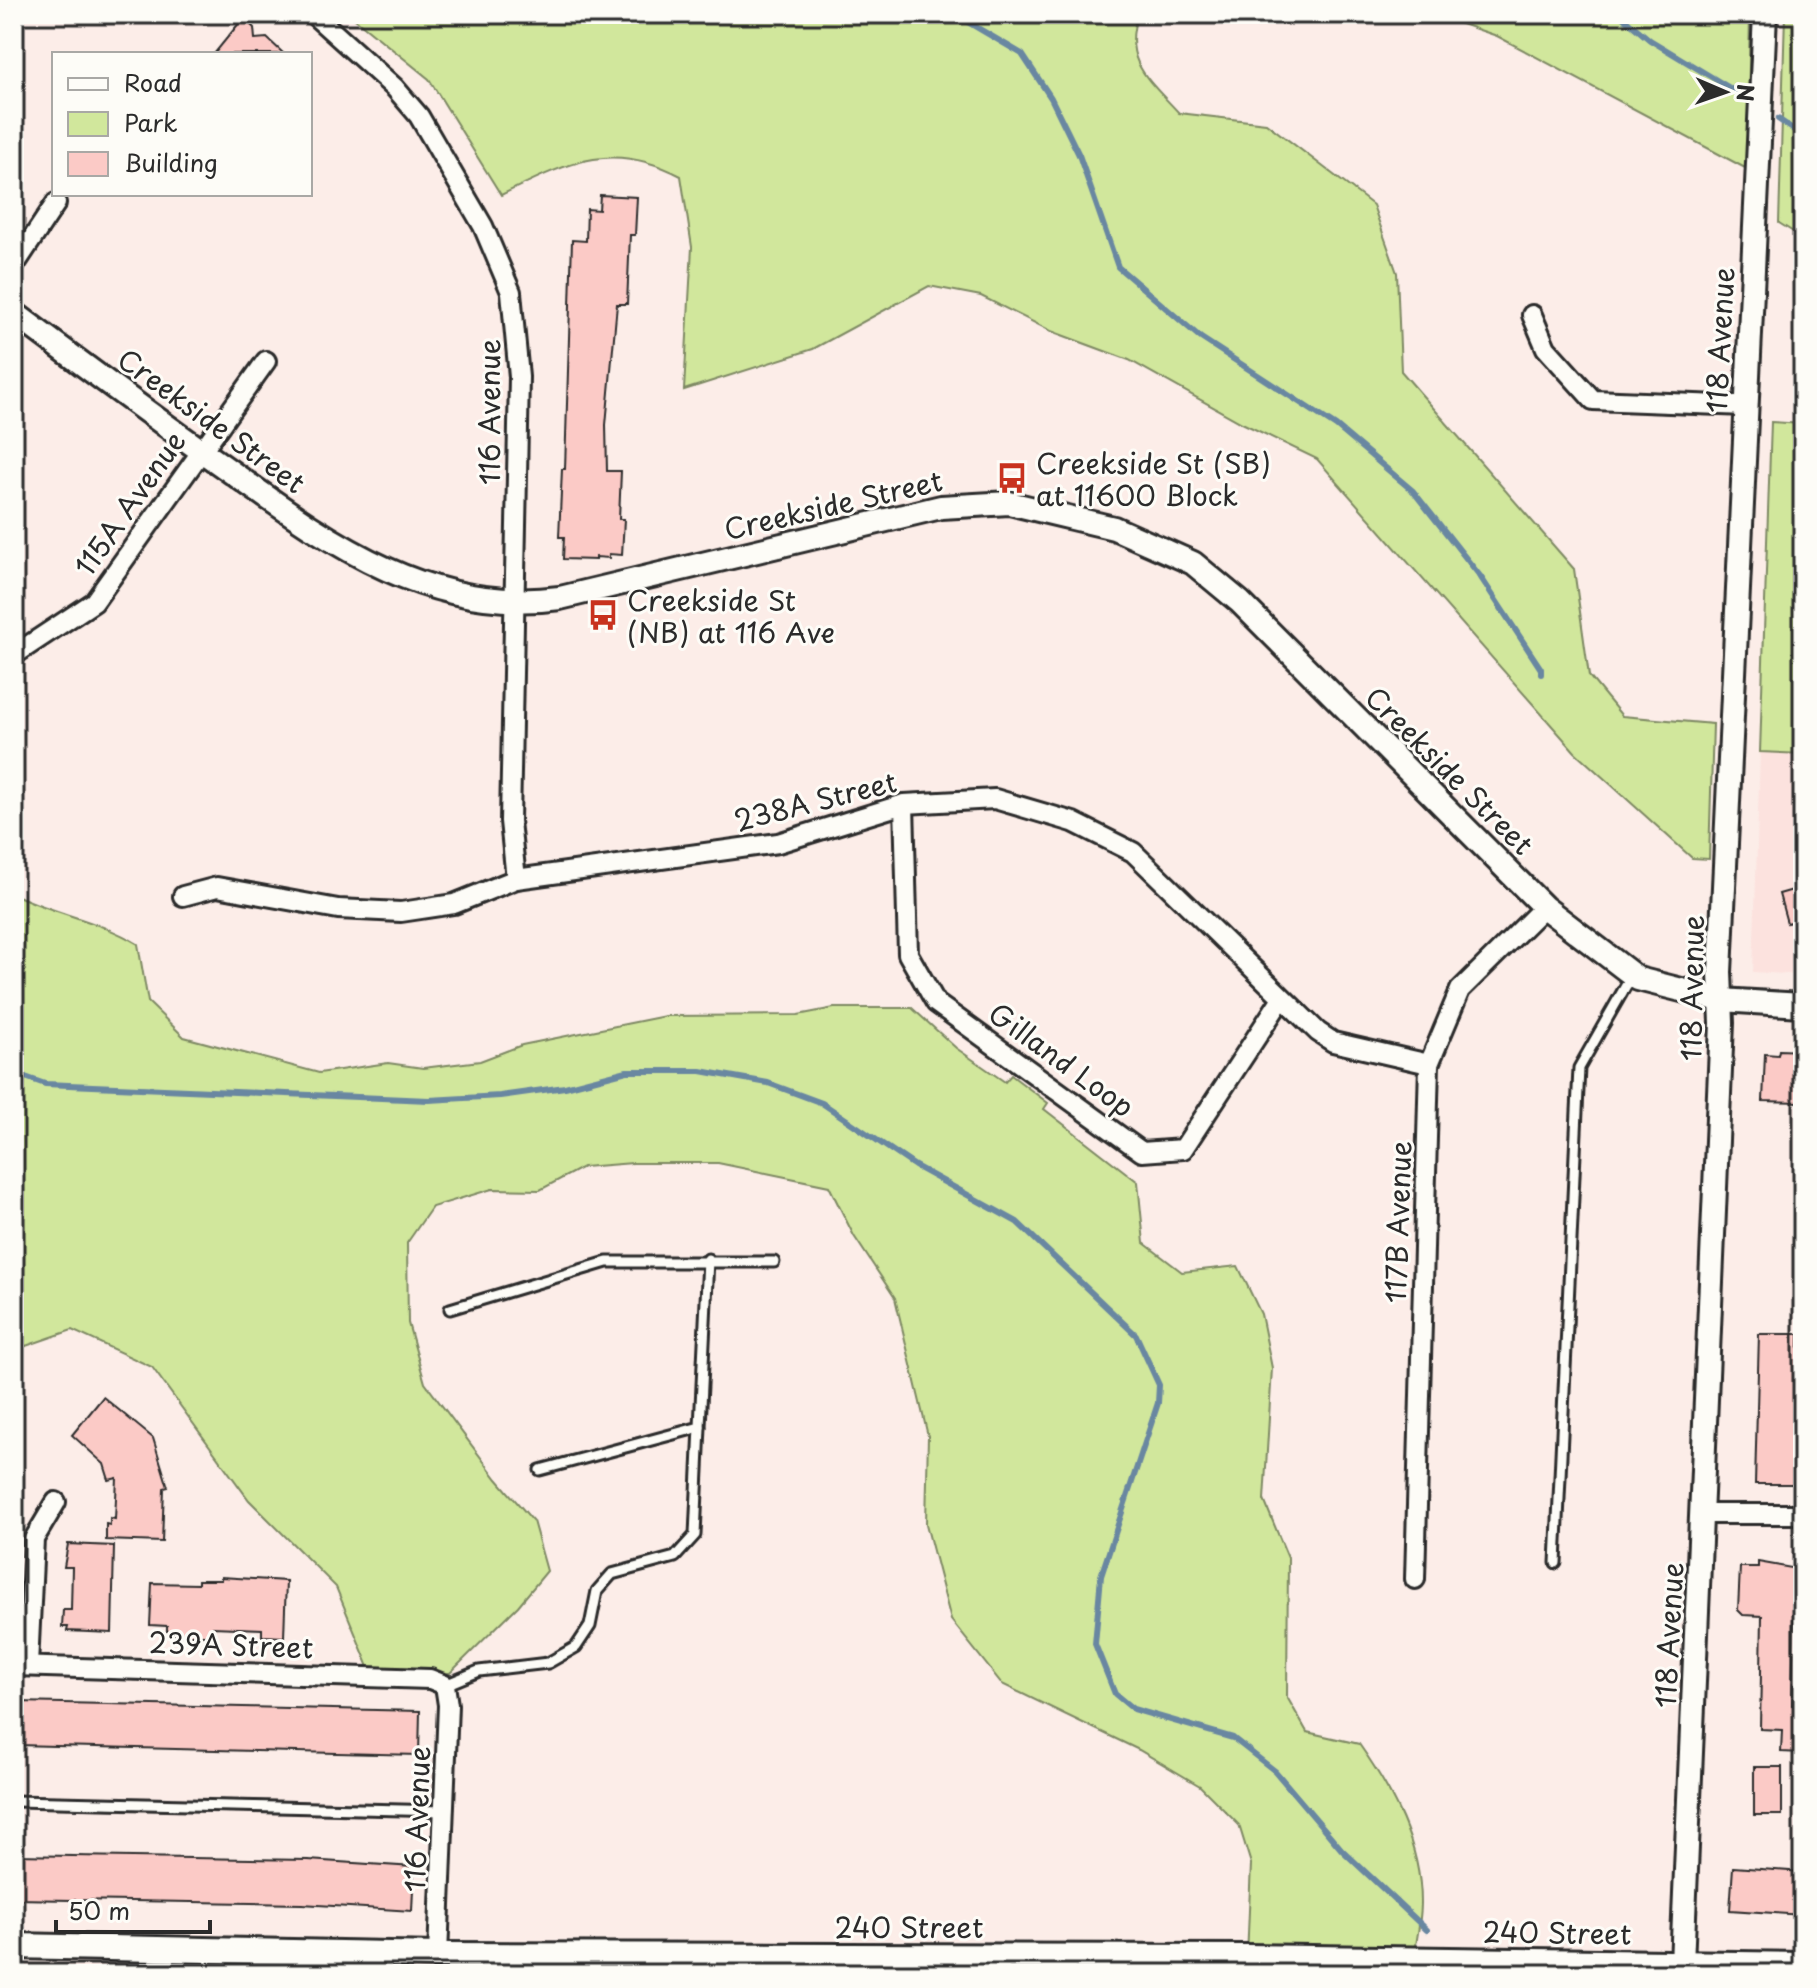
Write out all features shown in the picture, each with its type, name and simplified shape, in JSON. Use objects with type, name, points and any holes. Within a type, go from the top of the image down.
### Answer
[{"type":"main road","name":"240 Street","points":[[14,1946],[438,1955],[1247,1957],[1803,1965]]},
{"type":"street","name":"116 Avenue","points":[[313,14],[395,88],[419,116],[483,226],[511,292],[519,377],[510,821],[516,879]]},
{"type":"street","name":"118 Avenue","points":[[1682,1964],[1765,14]]},
{"type":"street","points":[[14,266],[56,203]]},
{"type":"street","name":"Creekside Street","points":[[14,313],[326,540],[378,568],[434,589],[476,599],[514,602],[560,598],[941,507],[1009,503],[1114,528],[1193,563],[1240,602],[1544,907],[1632,975],[1721,1000],[1803,1005]]},
{"type":"street","points":[[1532,315],[1546,348],[1593,400],[1746,406]]},
{"type":"street","name":"115A Avenue","points":[[14,655],[94,602],[266,361]]},
{"type":"street","name":"238A Street","points":[[183,896],[217,887],[338,909],[401,912],[454,904],[516,879],[778,843],[904,804],[995,799],[1085,828],[1133,852],[1282,998],[1333,1042],[1429,1064]]},
{"type":"street","name":"Gilland Loop","points":[[904,804],[908,954],[936,1003],[1142,1152],[1183,1149],[1282,998]]},
{"type":"street","name":"117B Avenue","points":[[1415,1579],[1429,1064],[1460,990],[1544,907]]},
{"type":"street","points":[[21,1665],[34,1539],[56,1502]]},
{"type":"street","points":[[1703,1514],[1803,1514]]},
{"type":"street","name":"239A Street","points":[[21,1665],[430,1679],[445,1685]]},
{"type":"street","name":"116 Avenue","points":[[438,1955],[448,1705],[445,1685]]},
{"type":"lane","points":[[1556,1563],[1579,1068],[1632,975]]},
{"type":"lane","points":[[445,1685],[479,1671],[548,1663],[576,1647],[590,1626],[597,1591],[612,1574],[675,1557],[695,1535],[708,1259]]},
{"type":"lane","points":[[450,1309],[607,1262],[708,1259],[774,1262]]},
{"type":"lane","points":[[540,1470],[700,1427]]},
{"type":"lane","points":[[14,1801],[444,1811]]},
{"type":"shaded area","points":[[1760,752],[1803,754],[1803,975],[1753,972]]},
{"type":"green space","points":[[349,14],[1138,14],[1133,45],[1136,58],[1149,80],[1179,113],[1266,123],[1373,205],[1397,273],[1401,371],[1574,569],[1589,676],[1622,716],[1713,724],[1709,859],[1692,858],[1575,752],[1317,459],[1242,423],[1129,360],[1051,331],[981,296],[929,286],[813,349],[684,390],[692,247],[681,176],[656,165],[611,157],[569,165],[501,195],[429,79]]},
{"type":"green space","points":[[1432,14],[1750,14],[1747,169],[1497,36]]},
{"type":"green space","points":[[1785,14],[1803,14],[1803,238],[1779,223]]},
{"type":"green space","points":[[1771,422],[1803,424],[1803,754],[1760,752]]},
{"type":"green space","points":[[14,894],[108,929],[138,944],[148,1002],[184,1037],[319,1073],[388,1063],[423,1068],[480,1061],[522,1045],[665,1016],[798,1015],[834,1008],[912,1008],[956,1048],[1005,1082],[1011,1075],[1048,1103],[1044,1109],[1138,1182],[1144,1243],[1182,1272],[1238,1266],[1261,1314],[1272,1368],[1264,1500],[1288,1558],[1287,1697],[1307,1732],[1359,1744],[1393,1799],[1410,1839],[1420,1881],[1421,1910],[1414,1959],[1247,1957],[1251,1864],[1239,1825],[1200,1786],[1139,1750],[1002,1684],[951,1620],[926,1524],[928,1436],[895,1298],[854,1236],[829,1186],[718,1163],[633,1163],[583,1167],[540,1190],[492,1189],[432,1207],[407,1243],[408,1323],[425,1383],[497,1479],[533,1521],[547,1571],[518,1606],[450,1673],[371,1672],[336,1587],[249,1500],[152,1367],[72,1330],[14,1350]]},
{"type":"building","points":[[247,21],[254,28],[255,39],[267,38],[282,52],[216,52],[240,22]]},
{"type":"building","points":[[600,195],[637,197],[635,235],[630,235],[627,304],[617,304],[606,425],[607,471],[621,471],[619,519],[624,519],[622,555],[609,554],[609,558],[596,557],[596,560],[563,559],[564,537],[559,537],[562,469],[565,469],[572,240],[586,241],[587,209],[599,210]]},
{"type":"building","points":[[1803,887],[1803,919],[1787,923],[1779,894]]},
{"type":"building","points":[[1779,1050],[1803,1051],[1803,1102],[1763,1101],[1765,1054],[1778,1055]]},
{"type":"building","points":[[1759,1334],[1799,1334],[1797,1484],[1755,1484]]},
{"type":"building","points":[[103,1397],[153,1438],[168,1487],[164,1488],[162,1542],[106,1540],[106,1524],[110,1525],[110,1518],[115,1519],[117,1478],[109,1480],[104,1464],[72,1435]]},
{"type":"building","points":[[68,1544],[114,1546],[112,1633],[67,1631],[68,1627],[62,1627],[63,1610],[71,1610],[72,1567],[64,1567]]},
{"type":"building","points":[[1758,1562],[1803,1570],[1803,1614],[1794,1614],[1792,1705],[1803,1706],[1803,1753],[1781,1752],[1782,1730],[1760,1729],[1762,1616],[1743,1615],[1738,1610],[1740,1567],[1758,1567]]},
{"type":"building","points":[[221,1577],[286,1581],[284,1637],[262,1636],[262,1629],[213,1627],[212,1635],[175,1635],[175,1632],[167,1631],[167,1626],[150,1625],[152,1583],[198,1584],[198,1580],[221,1580]]},
{"type":"building","points":[[18,1702],[420,1711],[419,1755],[17,1745]]},
{"type":"building","points":[[1754,1767],[1782,1767],[1782,1815],[1754,1815]]},
{"type":"building","points":[[14,1855],[308,1860],[414,1867],[412,1911],[302,1904],[14,1899]]},
{"type":"building","points":[[1733,1867],[1803,1872],[1803,1915],[1730,1910]]},
{"type":"waterway","points":[[954,14],[1022,54],[1051,98],[1079,155],[1118,267],[1201,338],[1336,426],[1413,491],[1480,576],[1541,669],[1541,674]]},
{"type":"waterway","points":[[1619,14],[1650,40],[1743,96]]},
{"type":"waterway","points":[[1778,119],[1803,136]]},
{"type":"waterway","points":[[14,1073],[45,1084],[429,1100],[500,1096],[565,1087],[627,1071],[701,1071],[768,1083],[822,1103],[915,1166],[1017,1222],[1136,1335],[1159,1385],[1158,1403],[1101,1576],[1095,1644],[1115,1694],[1133,1709],[1233,1738],[1275,1771],[1342,1850],[1427,1930]]},
{"type":"place","name":"Creekside St (SB) at 11600 Block","points":[[1012,478]]},
{"type":"place","name":"Creekside St (NB) at 116 Ave","points":[[603,615]]}]
